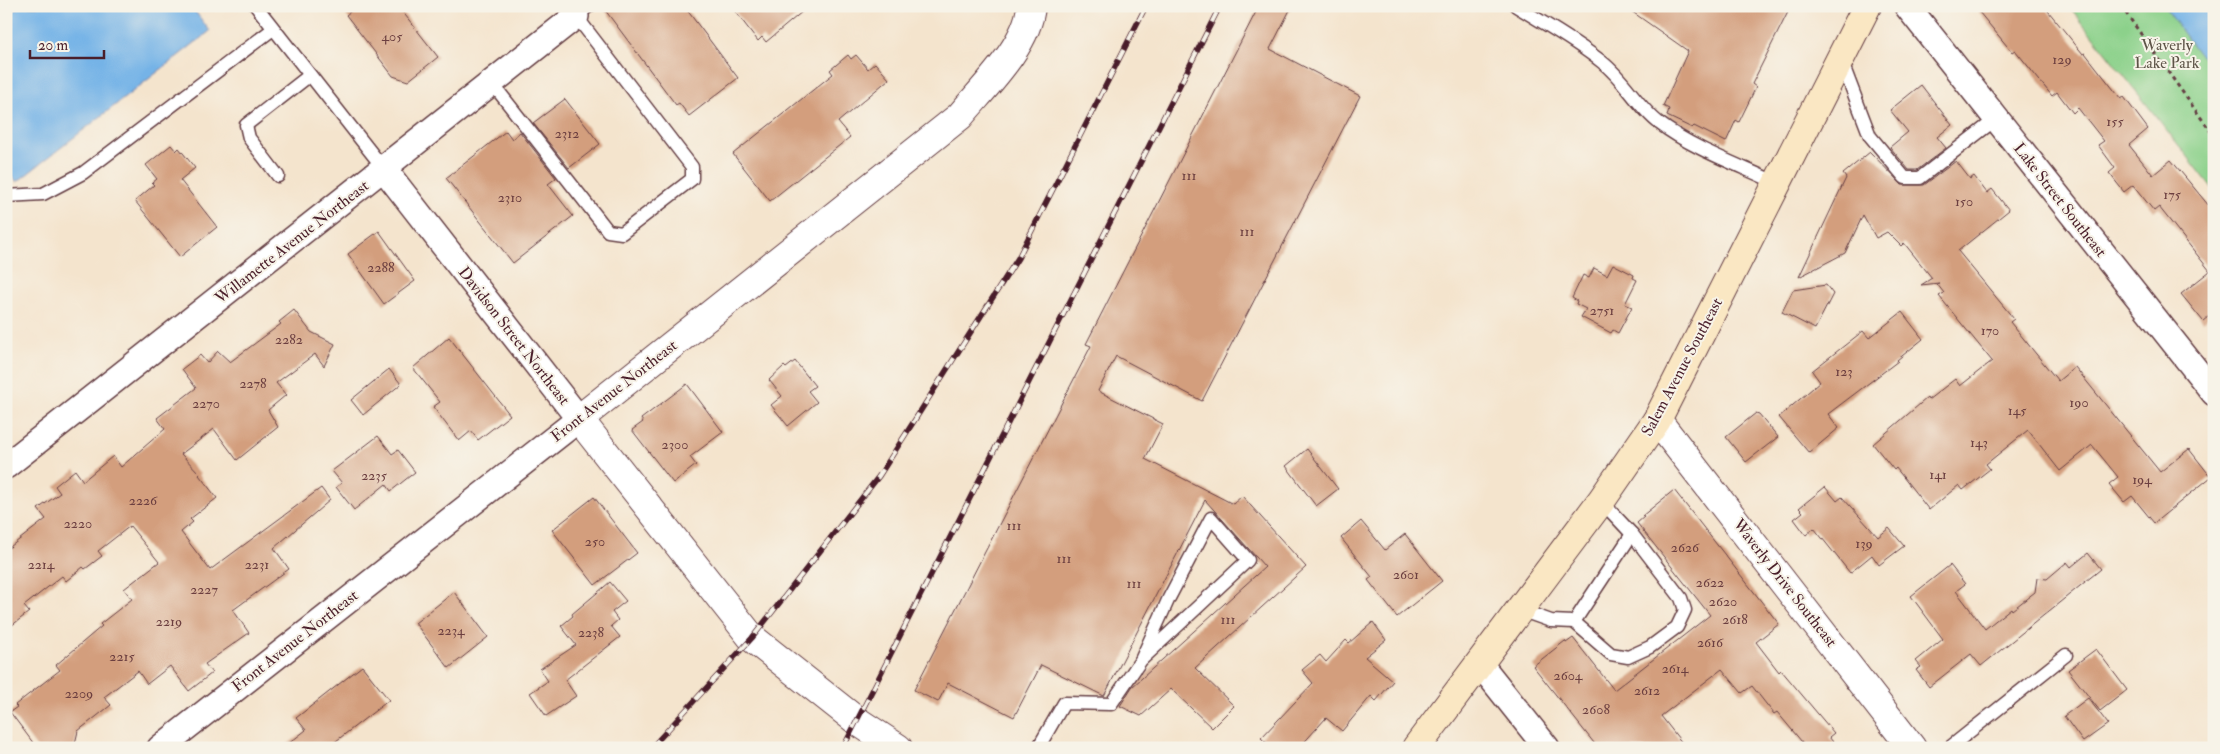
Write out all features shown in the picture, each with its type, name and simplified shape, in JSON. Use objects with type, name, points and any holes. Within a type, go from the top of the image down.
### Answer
[{"type":"main road","name":"Salem Avenue Southeast","points":[[1416,748],[1601,500],[1657,420],[1867,6]]},
{"type":"street","name":"Lake Street Southeast","points":[[1907,6],[2214,393]]},
{"type":"street","name":"Willamette Avenue Northeast","points":[[6,466],[583,11]]},
{"type":"street","name":"Front Avenue Northeast","points":[[160,748],[579,419],[960,116],[1009,56],[1033,11]]},
{"type":"street","name":"Davidson Street Northeast","points":[[384,169],[752,638],[857,721],[898,748]]},
{"type":"street","name":"Waverly Drive Southeast","points":[[1657,420],[1912,748]]},
{"type":"street","points":[[1480,664],[1547,748]]},
{"type":"lane","name":"Davidson Street Northeast","points":[[256,6],[384,169]]},
{"type":"lane","points":[[1516,6],[1602,61],[1619,77],[1645,110],[1660,124],[1695,144],[1777,183]]},
{"type":"lane","points":[[492,83],[608,231],[622,232],[692,179],[692,167],[583,11]]},
{"type":"lane","points":[[6,196],[43,194],[83,173],[274,29]]},
{"type":"lane","points":[[1840,59],[1870,136],[1905,178],[1920,178],[1996,119]]},
{"type":"lane","points":[[278,176],[249,138],[246,125],[310,75]]},
{"type":"lane","points":[[1520,610],[1551,622],[1574,622],[1611,654],[1628,657],[1650,647],[1677,627],[1685,610],[1681,598],[1632,534],[1601,500]]},
{"type":"lane","points":[[1038,748],[1064,703],[1111,704],[1141,660],[1169,598],[1211,518],[1248,560],[1141,660]]},
{"type":"lane","points":[[1574,622],[1632,534]]},
{"type":"lane","points":[[1949,748],[2066,655]]},
{"type":"path","points":[[2121,6],[2214,136]]},
{"type":"green space","name":"Waverly Lake Park","points":[[2069,6],[2214,6],[2214,190]]},
{"type":"water","points":[[19,6],[191,6],[210,31],[17,182],[6,169],[6,17]]},
{"type":"water","points":[[2164,6],[2214,6],[2214,67],[2198,53]]},
{"type":"building","points":[[357,6],[398,6],[438,57],[408,81],[393,76],[346,15]]},
{"type":"building","points":[[602,6],[684,6],[738,78],[689,116],[679,103],[676,105]]},
{"type":"building","points":[[731,6],[809,6],[766,42],[762,37],[758,41]]},
{"type":"building","points":[[1259,6],[1292,6],[1270,49],[1360,96],[1202,401],[1116,356],[1098,391],[1163,424],[1145,459],[1233,504],[1242,496],[1306,567],[1195,668],[1234,706],[1212,728],[1171,689],[1141,716],[1120,706],[1132,687],[1265,567],[1205,500],[1104,696],[1041,665],[1014,717],[948,683],[938,702],[914,690],[1091,346],[1086,344]]},
{"type":"building","points":[[1624,6],[1791,6],[1752,84],[1756,87],[1739,122],[1736,120],[1726,142],[1694,126],[1692,128],[1667,116],[1669,109],[1663,106],[1688,51]]},
{"type":"building","points":[[1974,6],[2044,6],[2083,54],[2085,53],[2121,99],[2124,97],[2148,129],[2129,145],[2153,175],[2171,160],[2214,212],[2214,312],[2203,321],[2181,294],[2210,271],[2159,207],[2154,211],[2133,185],[2124,192],[2109,173],[2115,168],[2098,145],[2104,141],[2078,108],[2073,113],[2057,92],[2052,96],[2015,50],[2012,52]]},
{"type":"building","points":[[848,55],[851,59],[856,55],[868,69],[875,63],[889,79],[838,122],[850,137],[770,201],[733,154],[833,74],[830,70]]},
{"type":"building","points":[[1921,85],[1952,125],[1937,137],[1946,148],[1917,170],[1909,170],[1890,147],[1908,132],[1890,110]]},
{"type":"building","points":[[565,99],[600,144],[569,168],[533,123]]},
{"type":"building","points":[[506,131],[512,139],[520,132],[556,178],[548,184],[573,216],[513,263],[446,178]]},
{"type":"building","points":[[171,145],[176,151],[179,148],[195,168],[180,180],[217,227],[180,257],[135,201],[154,185],[152,183],[157,179],[146,165]]},
{"type":"building","points":[[1870,152],[1902,185],[1924,185],[1956,161],[1970,179],[1974,176],[1987,193],[1992,189],[2009,210],[1958,251],[2014,319],[2010,322],[2058,381],[2075,367],[2160,472],[2189,449],[2211,477],[2154,523],[2132,496],[2124,502],[2109,484],[2118,477],[2092,445],[2060,471],[2028,430],[1986,464],[1990,469],[1963,490],[1959,485],[1929,510],[1896,468],[1894,470],[1873,444],[1927,398],[1928,400],[1955,379],[1960,386],[1992,361],[1939,296],[1944,293],[1937,284],[1939,283],[1921,285],[1932,278],[1904,243],[1901,246],[1887,232],[1876,238],[1863,215],[1845,253],[1799,277],[1846,178],[1843,174]]},
{"type":"building","points":[[379,231],[415,281],[384,304],[348,254]]},
{"type":"building","points":[[1613,264],[1634,275],[1633,278],[1637,280],[1625,304],[1632,307],[1618,333],[1613,330],[1611,333],[1581,317],[1586,309],[1576,304],[1577,301],[1572,298],[1583,275],[1589,278],[1594,268],[1607,275]]},
{"type":"building","points":[[1826,285],[1833,294],[1815,329],[1782,312],[1793,290]]},
{"type":"building","points":[[294,310],[311,332],[335,344],[324,366],[315,354],[276,383],[286,395],[268,410],[278,427],[237,460],[214,429],[181,454],[200,474],[217,498],[190,519],[193,522],[181,532],[210,570],[321,488],[330,500],[274,548],[289,569],[233,610],[249,633],[205,664],[212,673],[189,691],[170,666],[147,684],[138,671],[104,697],[111,705],[78,731],[74,748],[37,748],[10,712],[17,707],[15,705],[60,670],[56,665],[102,626],[100,624],[132,599],[124,589],[159,562],[130,526],[98,551],[102,556],[85,569],[83,567],[66,581],[62,576],[24,606],[29,612],[6,630],[6,550],[46,519],[38,509],[60,493],[55,486],[75,470],[83,481],[113,456],[121,467],[165,429],[157,418],[196,388],[182,369],[200,355],[207,363],[218,351],[230,362],[281,324],[279,322]]},
{"type":"building","points":[[1902,312],[1923,339],[1898,361],[1828,414],[1839,428],[1809,453],[1779,417],[1820,382],[1812,371],[1863,331],[1869,338]]},
{"type":"building","points":[[449,337],[510,415],[478,440],[471,431],[459,441],[433,407],[440,402],[413,368]]},
{"type":"building","points":[[795,361],[815,386],[808,391],[817,402],[788,426],[771,405],[782,396],[769,380],[784,366],[786,368]]},
{"type":"building","points":[[389,369],[401,384],[363,415],[351,400]]},
{"type":"building","points":[[687,384],[723,432],[690,457],[696,465],[673,483],[632,430],[643,422],[641,419]]},
{"type":"building","points":[[1756,413],[1759,414],[1778,437],[1746,462],[1726,437]]},
{"type":"building","points":[[378,436],[392,454],[398,450],[415,472],[391,491],[386,484],[354,510],[336,487],[342,483],[332,471]]},
{"type":"building","points":[[1307,449],[1338,489],[1316,506],[1286,466]]},
{"type":"building","points":[[1825,487],[1837,501],[1842,497],[1878,537],[1889,528],[1904,546],[1879,565],[1872,555],[1850,573],[1814,528],[1806,535],[1794,519],[1803,512],[1799,508]]},
{"type":"building","points":[[1674,490],[1779,624],[1756,642],[1779,672],[1781,670],[1834,733],[1829,737],[1838,748],[1807,748],[1777,712],[1774,714],[1752,686],[1742,693],[1722,669],[1661,716],[1686,748],[1598,748],[1533,666],[1565,641],[1566,643],[1573,638],[1614,690],[1710,615],[1637,523],[1644,517],[1642,516]]},
{"type":"building","points":[[594,497],[637,553],[595,585],[552,530]]},
{"type":"building","points":[[1361,521],[1385,550],[1405,534],[1442,581],[1397,617],[1368,580],[1372,577],[1341,538]]},
{"type":"building","points":[[2088,553],[2101,569],[1981,666],[1971,654],[1929,687],[1916,670],[1921,667],[1916,661],[1943,639],[1911,596],[1950,565],[1965,584],[1956,591],[1985,629],[2035,592],[2037,578],[2047,579],[2067,562],[2071,567]]},
{"type":"building","points":[[610,582],[626,601],[612,612],[618,620],[611,626],[620,637],[565,680],[576,696],[546,716],[530,693],[548,681],[540,669],[576,645],[561,626],[573,616],[572,614]]},
{"type":"building","points":[[454,592],[488,637],[449,668],[415,623]]},
{"type":"building","points":[[1373,622],[1386,640],[1365,657],[1393,681],[1376,701],[1371,696],[1342,731],[1326,718],[1299,748],[1272,748],[1261,738],[1313,683],[1302,670],[1320,655],[1326,662],[1346,640],[1349,643]]},
{"type":"building","points":[[2096,649],[2127,690],[2100,711],[2068,670]]},
{"type":"building","points":[[362,666],[389,700],[327,748],[283,748],[306,730],[296,718]]},
{"type":"building","points":[[2088,698],[2108,724],[2083,742],[2064,716]]},
{"type":"railway","points":[[651,748],[752,638],[879,476],[1018,258],[1146,6]]},
{"type":"railway","points":[[843,748],[1220,6]]}]
